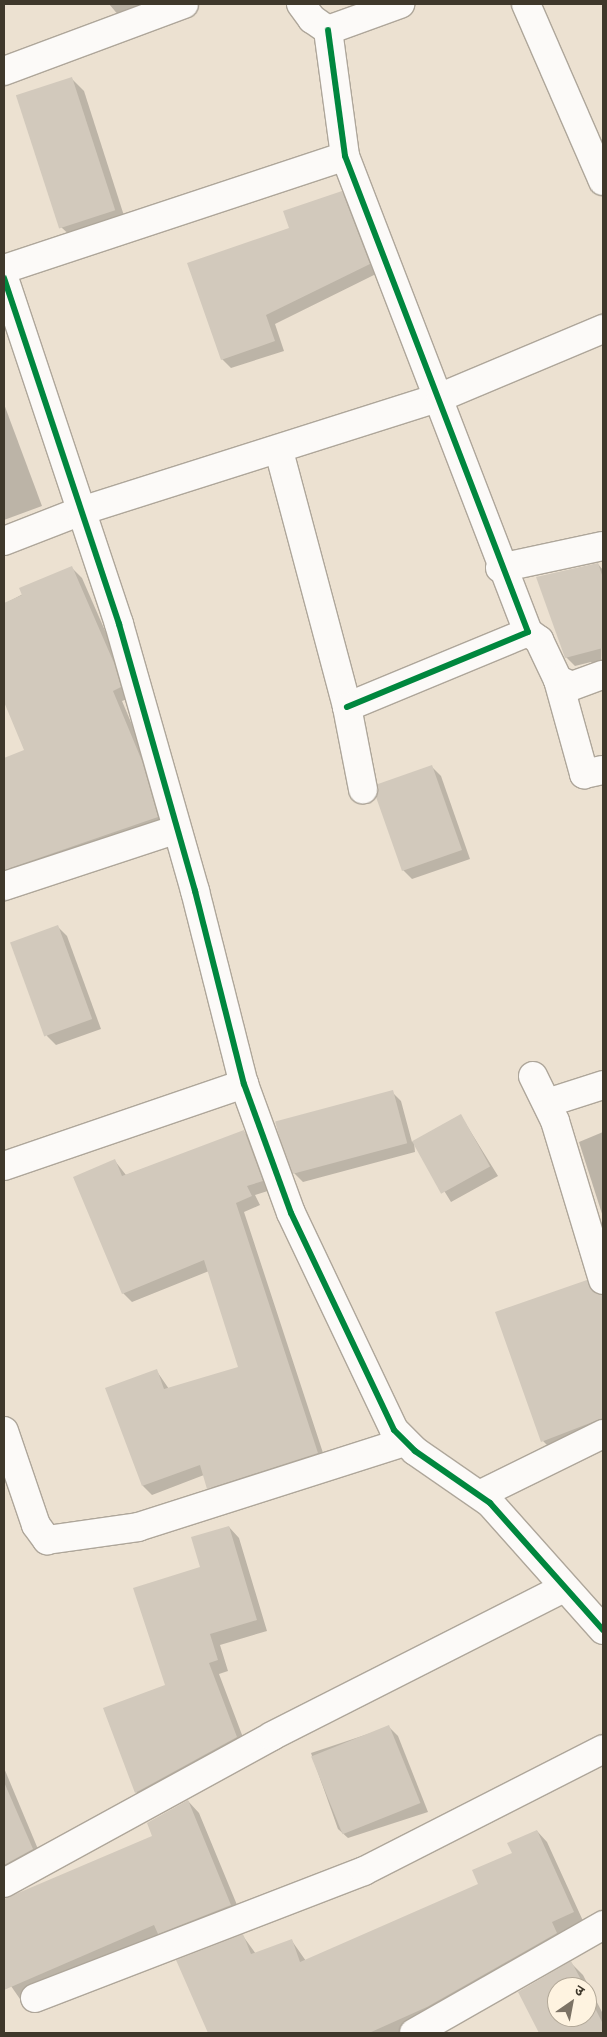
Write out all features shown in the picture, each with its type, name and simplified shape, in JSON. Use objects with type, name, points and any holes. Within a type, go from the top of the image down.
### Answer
[{"type":"street","points":[[4,71],[184,4]]},
{"type":"street","points":[[301,4],[312,19],[328,30],[344,156],[441,397],[500,568],[528,632],[539,640],[558,680],[584,774],[603,770]]},
{"type":"street","points":[[328,30],[400,4]]},
{"type":"street","points":[[526,4],[603,181]]},
{"type":"street","points":[[4,269],[344,156]]},
{"type":"street","points":[[4,278],[119,624],[174,830],[195,891],[244,1084],[291,1212],[345,1331],[404,1442],[481,1494],[603,1630]]},
{"type":"street","points":[[4,540],[81,511],[279,451],[441,397],[603,329]]},
{"type":"street","points":[[279,451],[347,706],[363,789]]},
{"type":"street","points":[[500,568],[603,546]]},
{"type":"street","points":[[347,706],[528,632]]},
{"type":"street","points":[[558,680],[572,686],[603,675]]},
{"type":"street","points":[[4,886],[174,830]]},
{"type":"street","points":[[533,1076],[547,1103],[603,1280]]},
{"type":"street","points":[[4,1166],[244,1084]]},
{"type":"street","points":[[547,1103],[603,1085]]},
{"type":"street","points":[[4,1431],[36,1525],[47,1540],[138,1527],[404,1442]]},
{"type":"street","points":[[481,1494],[603,1434]]},
{"type":"street","points":[[4,1883],[272,1736],[564,1588]]},
{"type":"street","points":[[35,1998],[364,1871],[603,1748]]},
{"type":"street","points":[[414,2033],[603,1925]]},
{"type":"building","points":[[72,77],[115,210],[59,228],[16,95]]},
{"type":"building","points":[[342,191],[370,264],[266,315],[275,341],[221,360],[187,263],[289,228],[283,211]]},
{"type":"building","points":[[598,563],[603,578],[603,648],[565,658],[536,577]]},
{"type":"building","points":[[72,566],[114,663],[121,687],[113,691],[142,761],[158,817],[4,870],[4,758],[24,750],[4,702],[4,603],[22,595],[19,588]]},
{"type":"building","points":[[432,765],[462,850],[402,871],[376,797],[378,784]]},
{"type":"building","points":[[58,925],[92,1019],[44,1036],[10,942]]},
{"type":"building","points":[[393,1090],[407,1143],[289,1175],[275,1122]]},
{"type":"building","points":[[461,1114],[490,1166],[441,1194],[412,1141]]},
{"type":"building","points":[[244,1130],[263,1181],[247,1186],[252,1196],[236,1203],[318,1453],[207,1489],[200,1465],[142,1486],[105,1388],[157,1369],[164,1389],[238,1367],[204,1260],[122,1294],[73,1177],[115,1159],[122,1176]]},
{"type":"building","points":[[587,1280],[593,1292],[603,1295],[603,1418],[541,1442],[495,1312]]},
{"type":"building","points":[[229,1526],[257,1620],[210,1634],[218,1660],[209,1663],[237,1737],[135,1793],[103,1708],[165,1685],[133,1588],[200,1567],[191,1537]]},
{"type":"building","points":[[389,1725],[420,1803],[343,1834],[311,1756]]},
{"type":"building","points":[[4,1782],[33,1849],[4,1865]]},
{"type":"building","points":[[188,1800],[231,1905],[158,1934],[154,1925],[4,1990],[4,1899],[152,1836],[147,1823]]},
{"type":"building","points":[[537,1830],[574,1912],[552,1922],[557,1933],[427,2007],[369,2033],[208,2033],[176,1960],[243,1934],[251,1954],[292,1939],[300,1962],[478,1884],[472,1870],[512,1853],[507,1843]]},
{"type":"building","points":[[571,1961],[580,1977],[547,1977],[547,2027],[597,2027],[597,2012],[603,2024],[603,2033],[539,2033],[518,1992]]},
{"type":"cycle path","points":[[328,30],[345,156],[528,632],[347,707]]},
{"type":"cycle path","points":[[4,278],[119,624],[195,891],[244,1084],[291,1213],[394,1430],[415,1451],[490,1503],[603,1630]]}]
